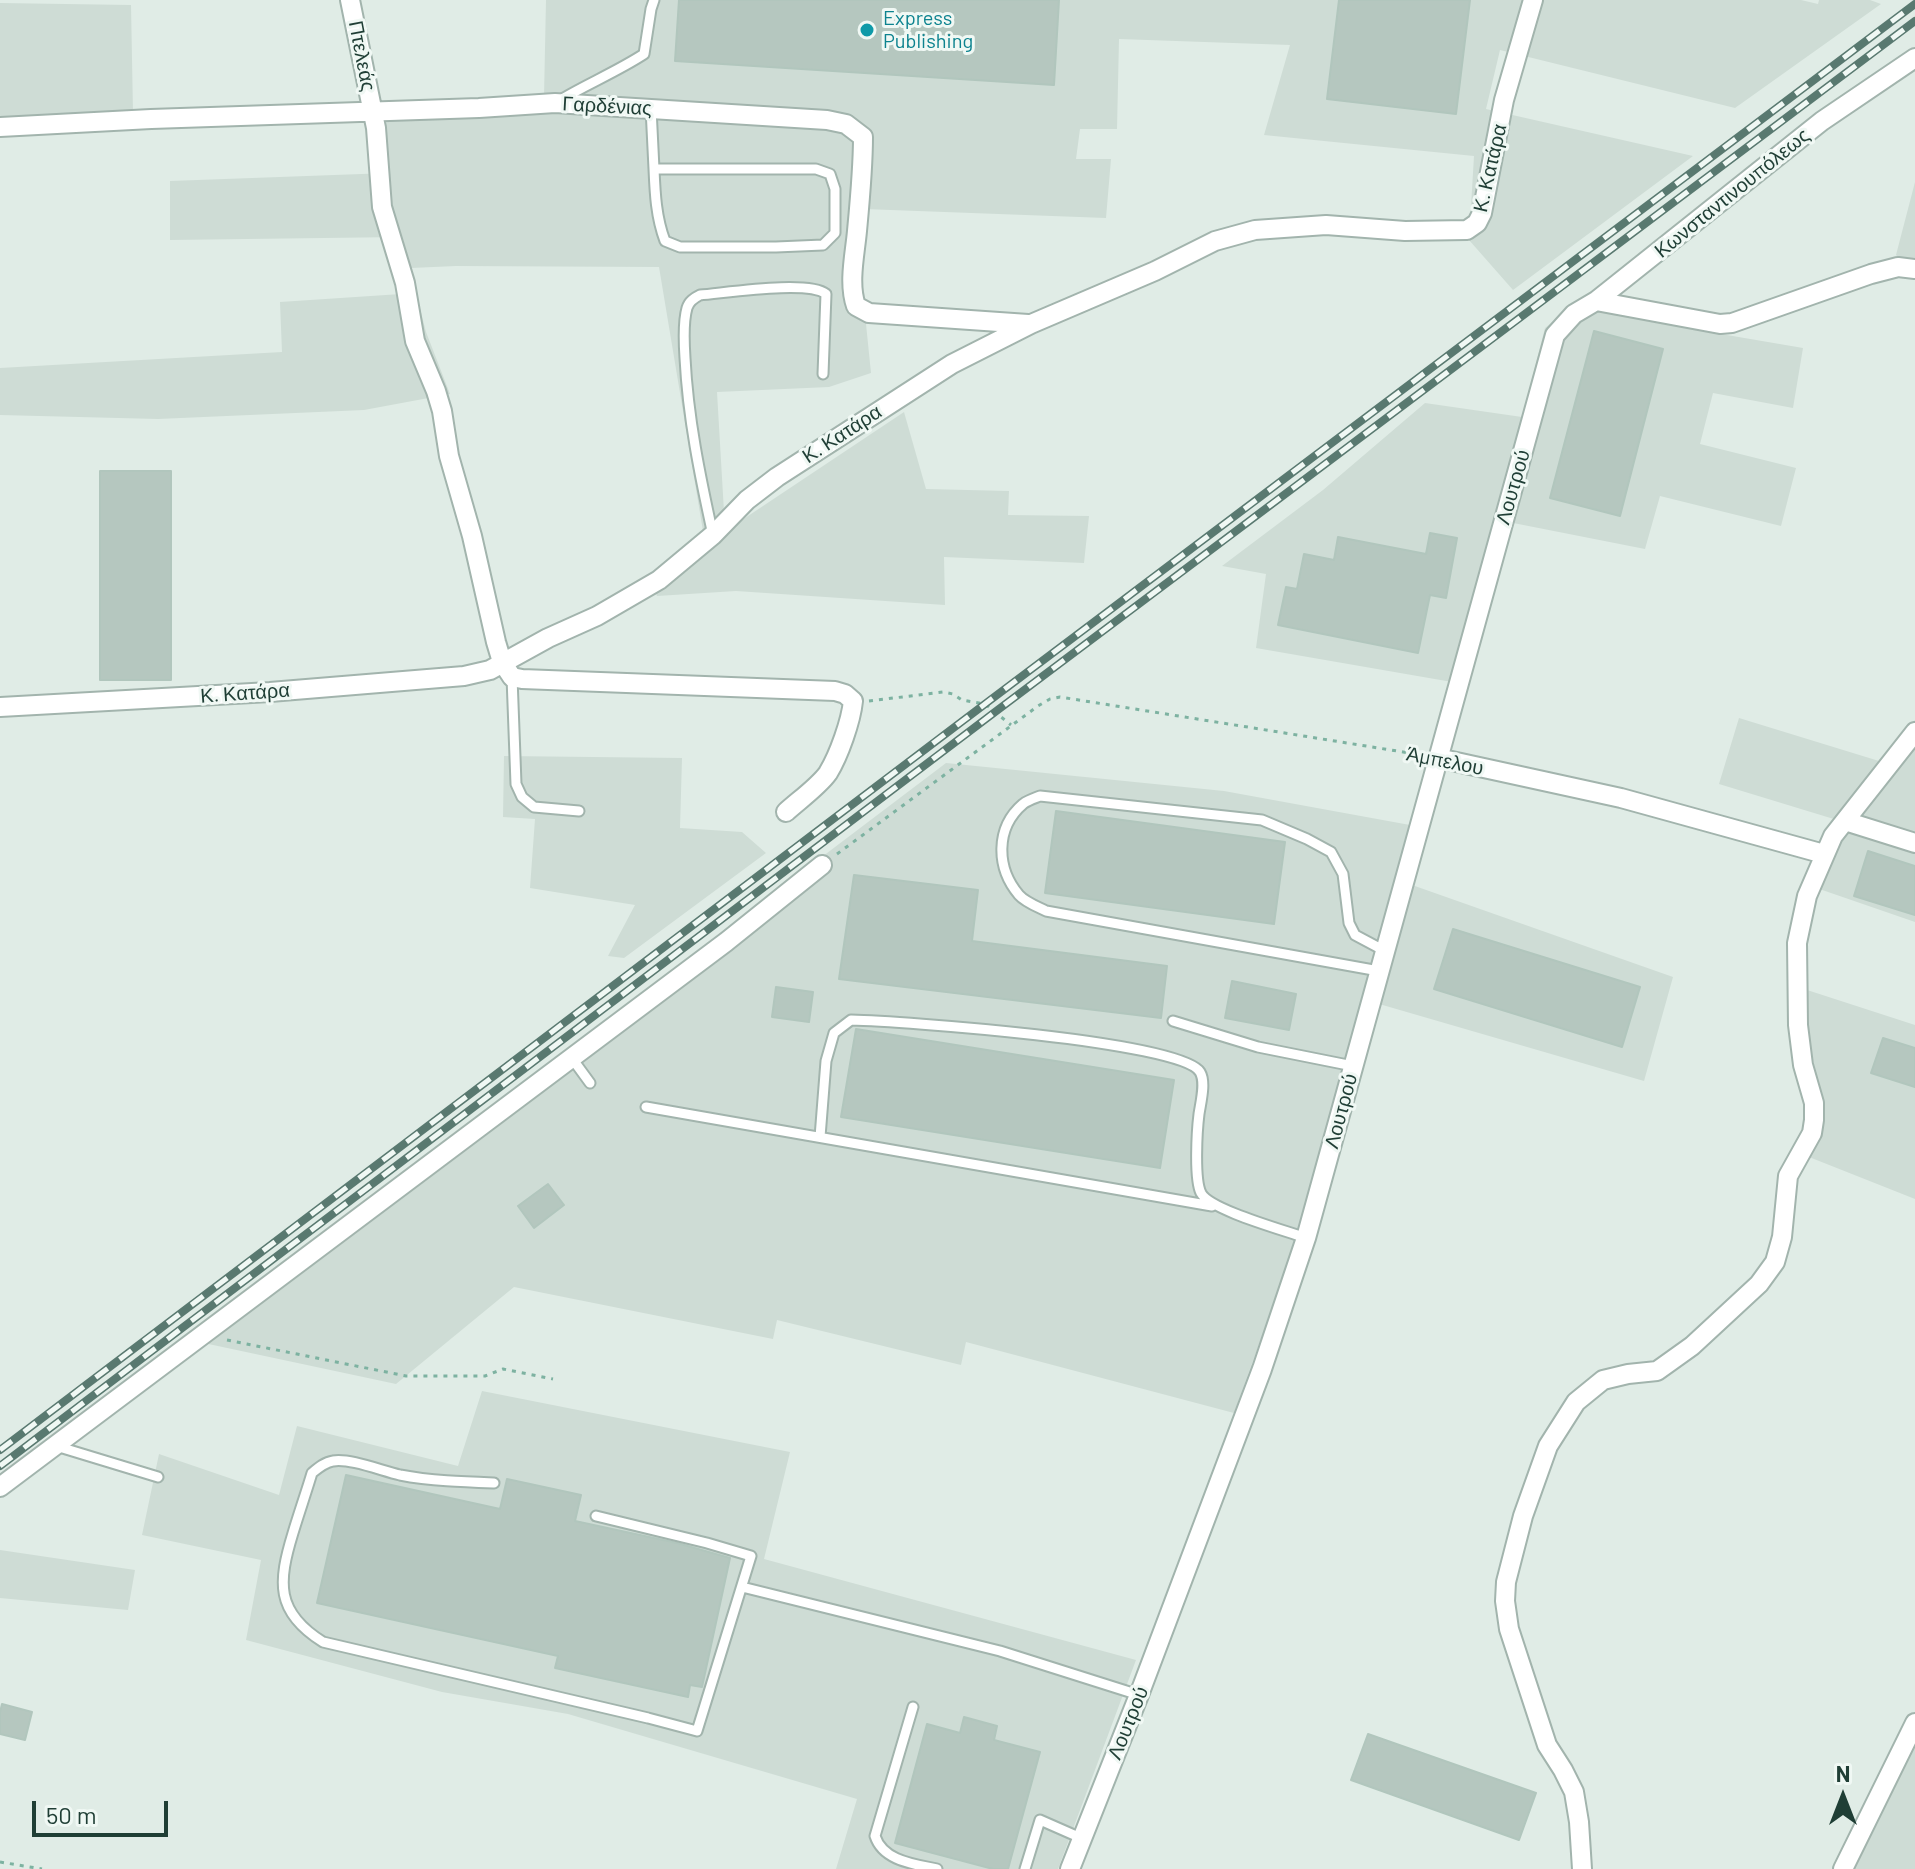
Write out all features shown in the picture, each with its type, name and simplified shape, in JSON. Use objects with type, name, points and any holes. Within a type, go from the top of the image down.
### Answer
[{"type":"street","name":"Πτελεάς","points":[[350,0],[376,128],[382,207],[405,283],[415,341],[442,411],[449,456],[472,536],[496,642],[507,670]]},
{"type":"street","name":"Κ. Κατάρα","points":[[0,707],[270,692],[507,670],[548,638],[597,616],[659,580],[713,535],[747,500],[802,459],[952,364],[1031,324],[1155,271],[1215,241],[1255,230],[1326,225],[1405,231],[1467,230],[1477,223],[1482,213],[1504,100],[1533,0]]},
{"type":"street","name":"Κωνσταντινουπόλεως","points":[[1555,335],[1574,314],[1596,301],[1822,121],[1915,58]]},
{"type":"street","name":"Γαρδένιας","points":[[0,127],[555,103],[827,120],[846,124],[863,137],[854,267],[853,297],[856,306],[869,313],[1031,324]]},
{"type":"street","points":[[1596,301],[1720,324],[1732,323],[1871,274],[1898,267],[1915,269]]},
{"type":"street","name":"Λουτρού","points":[[1070,1869],[1262,1369],[1306,1238],[1555,335]]},
{"type":"street","points":[[507,670],[522,679],[835,691],[845,694],[853,701],[847,730],[827,774],[786,812]]},
{"type":"street","points":[[1582,1869],[1574,1792],[1547,1745],[1509,1629],[1506,1582],[1523,1516],[1548,1446],[1576,1402],[1603,1380],[1657,1371],[1692,1346],[1759,1284],[1775,1262],[1782,1237],[1788,1176],[1812,1133],[1814,1120],[1814,1103],[1803,1065],[1798,1025],[1797,943],[1807,896],[1833,836],[1915,732]]},
{"type":"street","name":"Άμπελου","points":[[1438,758],[1621,798],[1824,854]]},
{"type":"street","points":[[1845,821],[1915,843]]},
{"type":"street","points":[[0,1487],[726,942],[822,865]]},
{"type":"street","points":[[1843,1869],[1915,1723]]},
{"type":"lane","points":[[555,103],[644,54],[654,0]]},
{"type":"lane","points":[[651,108],[654,169],[658,223],[665,241],[680,247],[823,245],[835,233],[835,189],[830,174],[816,169],[654,169]]},
{"type":"lane","points":[[713,535],[687,398],[685,345],[687,309],[691,300],[700,295],[819,288],[826,294],[823,374]]},
{"type":"lane","points":[[507,670],[516,784],[522,797],[534,807],[579,811]]},
{"type":"lane","points":[[1379,971],[1046,911],[1020,897],[1001,862],[1002,839],[1010,819],[1024,803],[1040,796],[1262,820],[1331,852],[1343,874],[1349,923],[1355,935],[1385,951]]},
{"type":"lane","points":[[820,1137],[826,1061],[834,1033],[851,1020],[976,1028],[1118,1046],[1194,1065],[1202,1074],[1197,1182],[1201,1195],[1215,1206]]},
{"type":"lane","points":[[1173,1021],[1258,1047],[1353,1066]]},
{"type":"lane","points":[[571,1057],[590,1083]]},
{"type":"lane","points":[[646,1107],[1215,1206],[1306,1238]]},
{"type":"lane","points":[[56,1446],[158,1477]]},
{"type":"lane","points":[[494,1483],[404,1476],[349,1462],[333,1461],[320,1466],[312,1473],[284,1563],[283,1590],[293,1615],[301,1626],[323,1642],[697,1731],[751,1556],[596,1516]]},
{"type":"lane","points":[[742,1587],[1000,1651],[1139,1695]]},
{"type":"lane","points":[[913,1707],[875,1836],[878,1844],[893,1857],[937,1869]]},
{"type":"lane","points":[[1025,1869],[1040,1820],[1081,1838]]},
{"type":"path","points":[[822,865],[1011,725],[985,704],[962,700],[943,692],[853,701]]},
{"type":"path","name":"Άμπελου","points":[[1011,725],[1050,699],[1060,697],[1438,758]]},
{"type":"path","points":[[203,1335],[406,1376],[485,1376],[503,1369],[553,1379]]},
{"type":"path","points":[[0,1862],[42,1869]]},
{"type":"shaded area","points":[[546,0],[1801,0],[1818,4],[1819,0],[1870,0],[1881,4],[1735,108],[1500,50],[1486,109],[1693,156],[1513,290],[1469,240],[1474,156],[1264,135],[1290,45],[1119,39],[1117,129],[1080,129],[1076,159],[1111,159],[1106,218],[864,209],[860,265],[871,373],[829,387],[717,392],[724,512],[736,524],[904,412],[926,489],[1009,491],[1008,515],[1089,516],[1084,563],[944,557],[945,605],[736,591],[657,596],[650,575],[703,531],[659,267],[411,268],[401,237],[170,240],[170,181],[389,173],[378,102],[544,97]]},
{"type":"shaded area","points":[[0,3],[131,5],[133,113],[0,117]]},
{"type":"shaded area","points":[[1915,182],[1915,274],[1896,255]]},
{"type":"shaded area","points":[[1591,291],[1702,312],[1721,334],[1803,348],[1793,408],[1713,393],[1700,444],[1796,468],[1781,526],[1660,496],[1645,549],[1493,519],[1452,682],[1256,648],[1266,574],[1222,566],[1323,490],[1425,403],[1522,417],[1545,328]]},
{"type":"shaded area","points":[[416,293],[426,332],[450,394],[364,410],[158,419],[0,415],[0,368],[282,352],[280,302]]},
{"type":"shaded area","points":[[1739,718],[1879,761],[1915,720],[1915,922],[1802,883],[1821,843],[1837,820],[1719,784]]},
{"type":"shaded area","points":[[504,756],[682,758],[680,828],[742,832],[766,853],[624,958],[608,956],[635,905],[530,888],[535,819],[503,817]]},
{"type":"shaded area","points":[[946,763],[1224,791],[1410,825],[1395,879],[1673,977],[1644,1081],[1362,999],[1292,1254],[1234,1413],[966,1342],[961,1365],[777,1320],[773,1339],[514,1287],[396,1384],[185,1339]]},
{"type":"shaded area","points":[[1804,989],[1915,1025],[1915,1199],[1809,1157],[1818,1132],[1822,1097],[1809,1044]]},
{"type":"shaded area","points":[[482,1391],[790,1452],[764,1559],[1136,1660],[1058,1869],[836,1869],[857,1799],[568,1714],[442,1692],[246,1640],[261,1560],[142,1535],[159,1454],[279,1495],[297,1426],[458,1466]]},
{"type":"shaded area","points":[[0,1550],[135,1570],[128,1610],[0,1598]]},
{"type":"shaded area","points":[[1915,1740],[1915,1869],[1835,1869]]},
{"type":"building","name":"Express Publishing","points":[[679,0],[1059,0],[1054,85],[675,61]]},
{"type":"building","points":[[1339,0],[1470,0],[1456,114],[1327,99]]},
{"type":"building","points":[[1594,331],[1663,349],[1620,516],[1550,498]]},
{"type":"building","points":[[100,471],[171,471],[171,680],[100,680]]},
{"type":"building","points":[[1430,533],[1457,538],[1446,598],[1430,595],[1418,653],[1278,625],[1286,587],[1297,589],[1304,554],[1334,560],[1338,537],[1426,554]]},
{"type":"building","points":[[1056,811],[1285,842],[1274,924],[1045,893]]},
{"type":"building","points":[[1868,851],[1915,866],[1915,915],[1854,896]]},
{"type":"building","points":[[854,875],[978,890],[972,941],[1167,966],[1161,1018],[839,979]]},
{"type":"building","points":[[1453,929],[1640,987],[1622,1047],[1434,989]]},
{"type":"building","points":[[1232,981],[1296,994],[1289,1030],[1225,1018]]},
{"type":"building","points":[[776,987],[813,992],[809,1022],[772,1017]]},
{"type":"building","points":[[856,1029],[1174,1080],[1160,1168],[841,1117]]},
{"type":"building","points":[[1883,1038],[1915,1048],[1915,1087],[1871,1073]]},
{"type":"building","points":[[548,1184],[564,1205],[534,1228],[518,1206]]},
{"type":"building","points":[[346,1475],[500,1509],[507,1479],[581,1495],[575,1521],[730,1558],[702,1687],[690,1685],[688,1697],[555,1668],[558,1656],[317,1603]]},
{"type":"building","points":[[2,1704],[32,1712],[25,1740],[0,1734]]},
{"type":"building","points":[[964,1717],[997,1726],[994,1740],[1040,1752],[1008,1869],[993,1869],[895,1843],[927,1724],[960,1733]]},
{"type":"building","points":[[1368,1734],[1536,1793],[1519,1840],[1351,1780]]},
{"type":"railway","points":[[0,1450],[1915,4]]},
{"type":"railway","points":[[0,1466],[995,712],[1915,21]]},
{"type":"place","name":"Express Publishing","points":[[867,30]]}]
